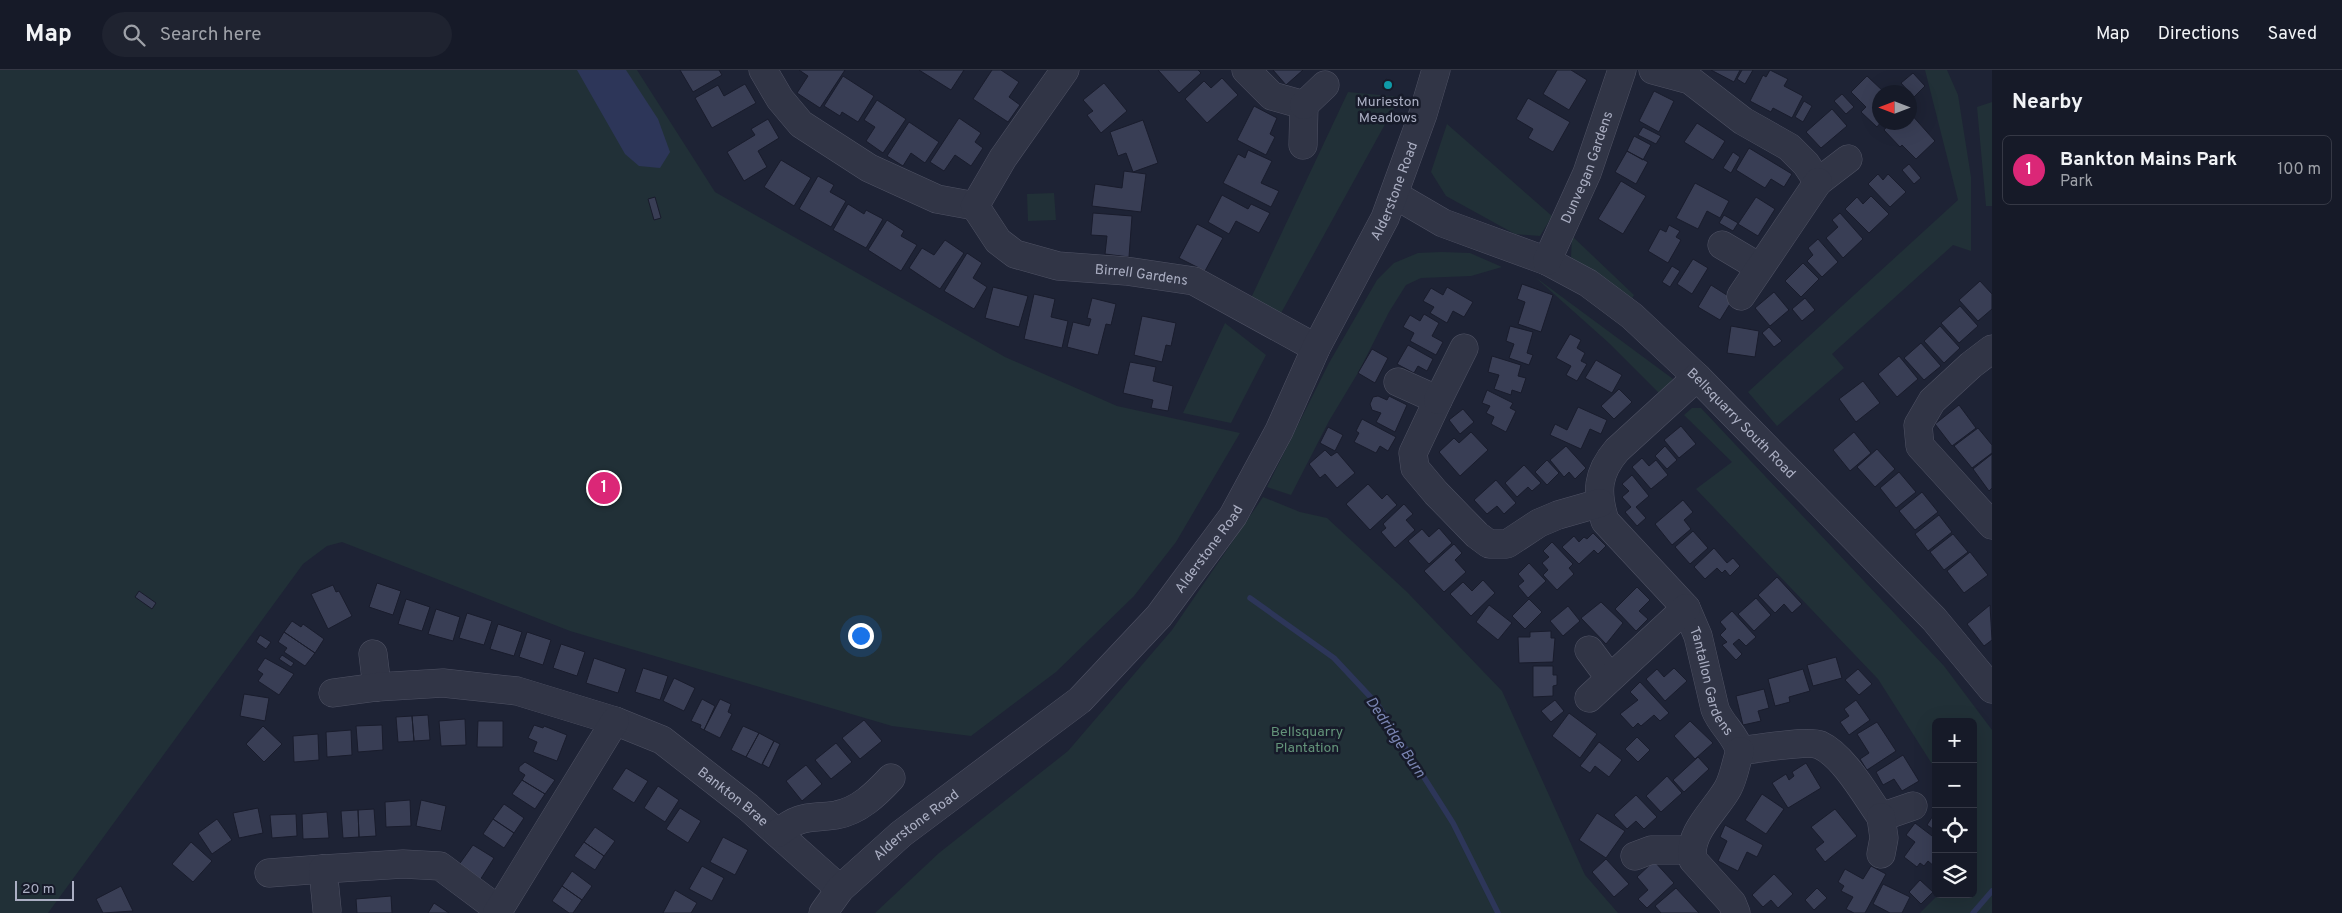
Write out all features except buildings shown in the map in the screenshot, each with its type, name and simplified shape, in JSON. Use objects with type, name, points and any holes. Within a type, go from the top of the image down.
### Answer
[{"type":"street","points":[[763,70],[780,99],[801,124],[869,168],[937,199],[975,206],[1053,74]]},
{"type":"street","points":[[1246,70],[1272,96],[1304,106]]},
{"type":"street","name":"Alderstone Road","points":[[823,913],[840,889],[901,834],[1080,700],[1159,616],[1233,516],[1279,431],[1316,348],[1390,207],[1436,70]]},
{"type":"street","name":"Dunvegan Gardens","points":[[1547,261],[1587,173],[1622,70]]},
{"type":"street","points":[[1653,70],[1690,80],[1743,121],[1789,147],[1806,164],[1818,182]]},
{"type":"street","points":[[1303,145],[1304,106],[1325,85]]},
{"type":"street","points":[[1741,296],[1818,182],[1848,159]]},
{"type":"street","name":"Birrell Gardens","points":[[975,206],[998,241],[1015,254],[1058,266],[1126,271],[1194,281],[1316,348]]},
{"type":"street","name":"Bellsquarry South Road","points":[[1390,207],[1443,223],[1547,261],[1588,283],[1632,316],[1697,377],[1934,620],[1991,685]]},
{"type":"street","points":[[1722,245],[1759,267]]},
{"type":"street","points":[[1464,348],[1413,453],[1415,468],[1436,493],[1477,535],[1490,544],[1507,544],[1539,523],[1558,515],[1600,503]]},
{"type":"street","points":[[1992,349],[1932,402],[1918,425],[1920,446],[1992,525]]},
{"type":"street","name":"Tantallon Gardens","points":[[1691,850],[1698,832],[1729,787],[1740,751],[1736,739],[1718,718],[1698,636],[1686,608],[1605,521],[1600,503],[1600,476],[1608,460],[1617,450],[1697,377]]},
{"type":"street","points":[[1398,382],[1438,400]]},
{"type":"street","name":"Tantallon Gardens","points":[[1589,698],[1686,608]]},
{"type":"street","points":[[1589,650],[1609,678]]},
{"type":"street","points":[[373,654],[377,687]]},
{"type":"street","name":"Bankton Brae","points":[[333,692],[443,683],[517,691],[615,721],[662,740],[748,807],[840,889]]},
{"type":"street","points":[[269,873],[403,864],[440,866],[498,911],[615,721]]},
{"type":"street","name":"Tantallon Gardens","points":[[1740,751],[1802,744],[1819,744],[1838,759],[1882,817]]},
{"type":"street","points":[[778,834],[792,821],[813,816],[838,815],[857,807],[873,798],[891,778]]},
{"type":"street","points":[[1881,854],[1884,838],[1882,817],[1913,806]]},
{"type":"street","points":[[1635,856],[1651,850],[1691,850],[1693,860],[1732,903],[1736,913]]},
{"type":"street","points":[[323,869],[327,910]]},
{"type":"green space","points":[[0,70],[637,70],[715,192],[1005,357],[1117,406],[1240,433],[1176,542],[1134,596],[1056,672],[971,736],[892,726],[570,631],[342,542],[327,546],[303,564],[48,913],[0,913]]},
{"type":"green space","points":[[1925,70],[1947,70],[1958,95],[1971,177],[1971,251],[1953,245],[1832,354],[1844,368],[1777,426],[1748,392],[1958,200]]},
{"type":"green space","points":[[1348,92],[1400,97],[1280,315],[1251,298]]},
{"type":"green space","points":[[1992,102],[1992,206],[1986,206],[1977,107]]},
{"type":"green space","points":[[1447,124],[1552,216],[1540,236],[1515,234],[1446,196],[1431,172]]},
{"type":"green space","points":[[1054,193],[1056,220],[1028,221],[1027,194]]},
{"type":"green space","points":[[1572,236],[1634,295],[1630,302],[1571,257]]},
{"type":"green space","points":[[1418,253],[1470,253],[1502,267],[1471,276],[1421,278],[1406,285],[1329,421],[1291,495],[1267,487],[1329,363],[1377,280],[1394,263]]},
{"type":"green space","points":[[1535,277],[1673,379],[1659,393],[1610,344]]},
{"type":"green space","points":[[1225,323],[1266,355],[1231,423],[1183,413]]},
{"type":"green space","points":[[1692,408],[1701,408],[1944,666],[1992,730],[1992,913],[1920,913],[1935,898],[1977,898],[1977,718],[1932,718],[1932,764],[1878,679],[1696,489],[1732,462],[1684,415]]},
{"type":"green space","name":"Bellsquarry Plantation","points":[[1263,497],[1300,512],[1327,518],[1407,592],[1502,691],[1585,875],[1618,913],[875,913],[939,853],[1068,751],[1172,630]]},
{"type":"water","points":[[577,70],[626,70],[658,119],[670,152],[660,168],[639,166],[625,154]]},
{"type":"waterway","name":"Dedridge Burn","points":[[1250,598],[1334,658],[1378,705],[1453,823],[1498,913]]},
{"type":"waterway","points":[[1973,913],[1992,891]]},
{"type":"place","name":"Murieston Meadows","points":[[1388,85]]},
{"type":"place","name":"Bankton Mains Park","points":[[604,488]]}]
